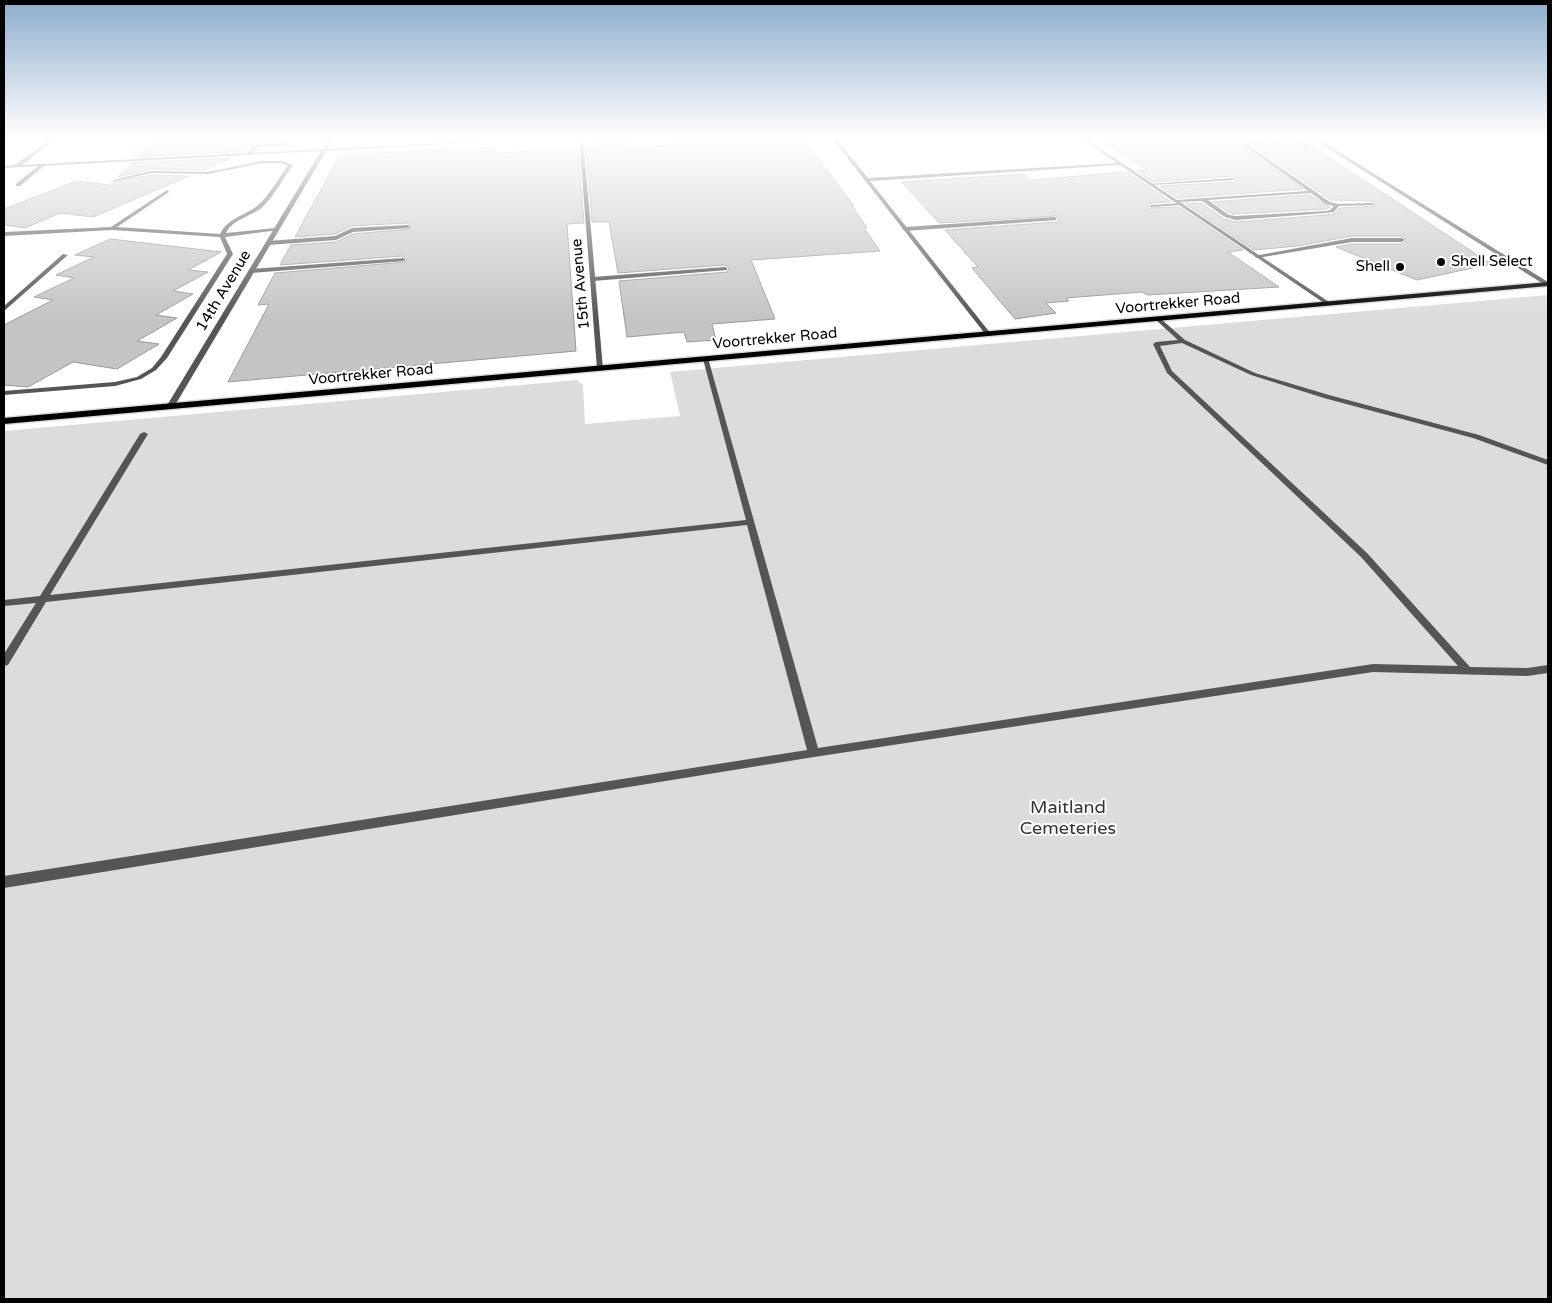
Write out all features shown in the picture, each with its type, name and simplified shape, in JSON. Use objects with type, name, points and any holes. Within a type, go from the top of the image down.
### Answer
[{"type":"main road","name":"Voortrekker Road","points":[[4,421],[1159,320],[1547,284]]},
{"type":"street","points":[[112,228],[157,198]]},
{"type":"street","points":[[4,393],[114,384],[139,378],[154,369],[164,358],[230,254],[222,236],[226,227],[260,207],[267,198]]},
{"type":"street","name":"14th Avenue","points":[[170,407],[295,198]]},
{"type":"street","name":"15th Avenue","points":[[586,198],[600,369]]},
{"type":"street","points":[[880,198],[988,334]]},
{"type":"street","points":[[1172,198],[1329,304]]},
{"type":"street","points":[[1150,206],[1222,198]]},
{"type":"street","points":[[1320,198],[1328,203],[1338,205],[1372,204]]},
{"type":"street","points":[[1409,198],[1547,284]]},
{"type":"street","points":[[1203,199],[1227,216],[1236,218],[1326,212],[1332,211],[1338,205]]},
{"type":"street","points":[[905,229],[1055,219]]},
{"type":"street","points":[[268,243],[336,238],[352,230],[408,227]]},
{"type":"street","points":[[4,234],[112,228],[222,236],[276,230]]},
{"type":"street","points":[[1257,256],[1352,240],[1402,240]]},
{"type":"street","points":[[4,310],[65,255]]},
{"type":"street","points":[[251,271],[404,260]]},
{"type":"street","points":[[593,279],[725,269]]},
{"type":"street","points":[[4,302],[11,302]]},
{"type":"street","points":[[1159,320],[1184,342],[1252,373],[1320,395],[1466,434],[1548,463]]},
{"type":"street","points":[[1184,342],[1156,344],[1169,372],[1364,556],[1468,670]]},
{"type":"street","points":[[706,359],[814,753]]},
{"type":"street","points":[[4,662],[144,434]]},
{"type":"street","points":[[4,602],[751,522]]},
{"type":"street","points":[[4,882],[814,753],[1373,668],[1526,672],[1548,669]]},
{"type":"green space","name":"Maitland Cemeteries","points":[[1548,295],[1548,1299],[4,1299],[4,431],[577,380],[583,385],[585,424],[680,416],[670,372]]},
{"type":"building","points":[[33,198],[138,198],[93,217],[60,213],[25,228],[4,225],[4,209]]},
{"type":"building","points":[[317,198],[582,198],[584,223],[567,224],[576,351],[228,382],[269,304],[258,305],[275,273],[406,262],[407,259],[403,256],[280,265],[291,245],[336,242],[353,234],[411,229],[408,223],[352,226],[335,234],[295,237]]},
{"type":"building","points":[[590,198],[848,198],[867,228],[864,228],[880,251],[751,260],[775,319],[712,324],[716,340],[687,342],[684,332],[627,337],[619,281],[727,272],[729,268],[725,265],[618,273],[609,222],[592,222]]},
{"type":"building","points":[[916,198],[1165,198],[1171,202],[1151,203],[1147,205],[1148,208],[1179,207],[1243,250],[1228,252],[1279,287],[1147,295],[1142,292],[1066,298],[1069,301],[1046,303],[1056,313],[1015,319],[972,268],[978,267],[945,230],[1057,222],[1059,220],[1057,216],[939,223]]},
{"type":"building","points":[[1271,198],[1315,198],[1330,207],[1326,209],[1236,214],[1230,213],[1213,202]]},
{"type":"building","points":[[1328,198],[1391,198],[1491,264],[1417,280],[1336,247],[1352,244],[1402,244],[1407,241],[1402,236],[1352,236],[1298,246],[1254,250],[1186,204],[1201,203],[1224,219],[1236,222],[1326,215],[1334,214],[1340,208],[1375,206],[1372,201],[1331,200]]},
{"type":"building","points":[[111,239],[221,252],[188,270],[208,272],[173,291],[193,294],[156,315],[177,318],[137,341],[159,344],[117,369],[73,362],[28,387],[4,385],[4,325],[53,300],[34,297],[74,278],[56,275],[94,257],[75,255]]},
{"type":"place","name":"Shell Select","points":[[1441,262]]},
{"type":"place","name":"Shell","points":[[1400,267]]}]
